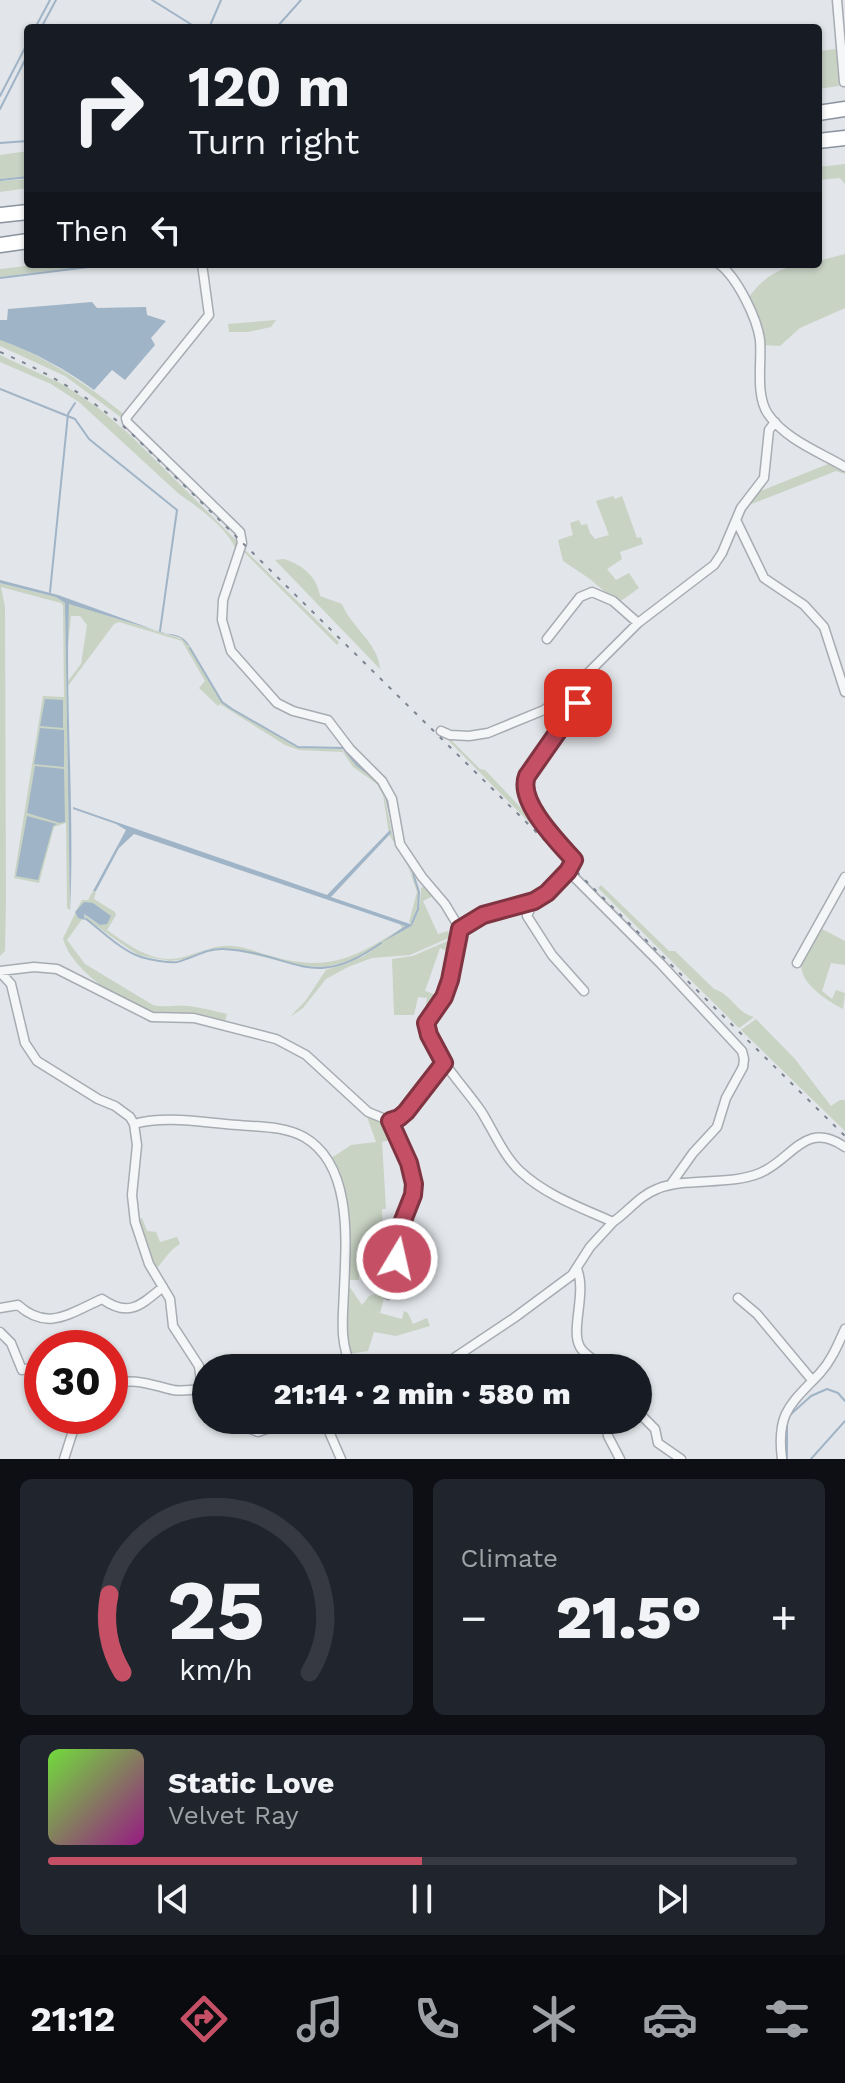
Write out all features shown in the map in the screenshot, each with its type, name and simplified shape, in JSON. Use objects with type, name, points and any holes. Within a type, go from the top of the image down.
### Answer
[{"type":"highway","points":[[822,112],[845,109]]},
{"type":"highway","points":[[822,141],[845,138]]},
{"type":"highway","points":[[0,215],[24,212]]},
{"type":"highway","points":[[0,245],[24,242]]},
{"type":"street","points":[[837,0],[844,82]]},
{"type":"street","points":[[203,268],[209,315],[126,418],[127,422],[240,532],[242,543],[223,600],[222,620],[231,651],[277,703],[293,711],[328,720],[350,749],[382,781],[392,799],[400,844],[460,929],[444,997],[426,1023],[444,1063],[479,1108],[521,1172],[553,1194],[613,1222]]},
{"type":"street","points":[[723,268],[734,278],[758,330],[763,406],[775,422],[796,439],[845,467]]},
{"type":"street","points":[[441,731],[469,736],[488,733],[544,710],[574,687],[638,623],[714,565],[736,520],[764,478],[769,430],[775,422]]},
{"type":"street","points":[[736,520],[764,578],[804,605],[824,627],[845,692]]},
{"type":"street","points":[[547,639],[580,597],[592,592],[613,601],[638,623]]},
{"type":"street","points":[[460,929],[483,915],[534,901],[547,893],[574,860],[537,813],[523,786],[578,703],[579,696],[574,687]]},
{"type":"street","points":[[568,871],[742,1051],[743,1067],[726,1098],[717,1127],[671,1184]]},
{"type":"street","points":[[797,963],[845,877]]},
{"type":"street","points":[[534,901],[527,916],[552,955],[584,991]]},
{"type":"street","points":[[0,972],[34,967],[57,969],[152,1017],[194,1018],[276,1039],[306,1055],[368,1112],[390,1121],[406,1112],[444,1063]]},
{"type":"street","points":[[0,972],[11,984],[22,1035],[37,1061],[89,1094],[124,1111],[134,1124],[137,1145],[132,1195],[135,1222],[149,1264],[170,1299],[173,1326],[192,1355]]},
{"type":"street","points":[[134,1124],[157,1120],[269,1127],[303,1136],[319,1149],[336,1179],[344,1213],[341,1326],[346,1354]]},
{"type":"street","points":[[388,1295],[397,1259],[400,1228],[414,1184],[409,1163],[390,1121]]},
{"type":"street","points":[[460,1354],[514,1318],[577,1269],[590,1247],[644,1194],[671,1184],[714,1182],[759,1174],[804,1141],[816,1138],[827,1137],[845,1147]]},
{"type":"street","points":[[577,1269],[582,1287],[577,1340],[586,1354]]},
{"type":"street","points":[[0,1308],[18,1305],[36,1319],[48,1321],[102,1299],[117,1309],[139,1307],[163,1287]]},
{"type":"street","points":[[738,1298],[757,1314],[812,1380]]},
{"type":"street","points":[[782,1459],[780,1426],[795,1399],[831,1358],[845,1329]]},
{"type":"street","points":[[0,1332],[11,1343],[24,1370]]},
{"type":"street","points":[[128,1381],[192,1389]]},
{"type":"street","points":[[652,1426],[658,1443],[681,1459]]},
{"type":"street","points":[[64,1459],[73,1434]]},
{"type":"street","points":[[329,1434],[341,1459]]},
{"type":"street","points":[[608,1434],[620,1459]]},
{"type":"green space","points":[[836,49],[839,86],[822,88],[822,51]]},
{"type":"green space","points":[[24,152],[24,176],[0,179],[0,155]]},
{"type":"green space","points":[[845,164],[845,184],[840,178],[822,180],[822,167]]},
{"type":"green space","points":[[24,179],[24,189],[0,192],[0,181]]},
{"type":"green space","points":[[845,254],[845,308],[800,328],[780,346],[762,345],[757,314],[747,300],[761,283],[777,272],[786,268],[822,268],[822,260]]},
{"type":"green space","points":[[24,266],[72,268],[0,277],[0,269]]},
{"type":"green space","points":[[276,320],[271,327],[229,332],[228,324]]},
{"type":"green space","points":[[0,340],[66,372],[125,415],[122,418],[65,376],[0,346]]},
{"type":"green space","points":[[0,355],[64,385],[97,407],[129,434],[238,542],[236,550],[212,519],[179,494],[79,402],[51,384],[0,362]]},
{"type":"green space","points":[[833,462],[845,469],[845,474],[836,471],[749,505],[758,492]]},
{"type":"green space","points":[[613,496],[615,499],[622,496],[637,538],[641,537],[643,544],[620,552],[622,559],[607,569],[616,580],[629,573],[639,588],[618,603],[563,561],[558,540],[573,535],[570,523],[579,520],[581,525],[587,524],[595,539],[609,535],[596,501]]},
{"type":"green space","points":[[243,551],[339,642],[337,645]]},
{"type":"green space","points":[[284,559],[308,573],[316,583],[320,596],[342,604],[375,652],[380,669],[275,560]]},
{"type":"green space","points":[[0,583],[56,597],[65,603],[70,910],[67,908],[66,823],[54,827],[39,883],[14,878],[43,696],[64,697],[63,606],[1,587],[5,607],[6,902],[5,951],[0,956]]},
{"type":"green space","points":[[69,603],[185,640],[224,704],[298,748],[341,749],[383,789],[393,837],[410,865],[419,888],[417,908],[411,923],[417,892],[408,866],[389,834],[383,795],[377,784],[353,767],[343,752],[299,750],[285,745],[220,704],[218,706],[199,688],[205,681],[182,641],[119,622],[114,624],[68,686],[68,681],[81,664],[87,625],[80,616],[71,616],[67,654]]},
{"type":"green space","points":[[442,734],[480,769],[485,770],[524,811],[532,811],[571,860],[569,863]]},
{"type":"green space","points":[[426,885],[435,895],[423,901],[438,934],[448,931],[451,937],[410,955],[372,958],[348,967],[326,979],[303,1008],[290,1017],[326,970],[364,956],[378,946],[352,960],[326,967],[301,966],[225,948],[209,949],[233,946],[312,963],[342,959],[402,928],[399,923],[405,927],[386,941],[408,925],[419,908],[421,888]]},
{"type":"green space","points":[[601,885],[669,951],[675,951],[714,989],[754,1017],[739,1028],[598,888]]},
{"type":"green space","points":[[96,891],[94,899],[116,915],[107,930],[141,952],[169,959],[206,950],[185,959],[170,961],[138,955],[83,914],[100,925],[110,917],[93,903],[76,912],[82,900],[88,900]]},
{"type":"green space","points":[[75,913],[78,918],[83,918],[67,940],[85,964],[153,1005],[207,1009],[227,1014],[225,1021],[151,1012],[99,984],[76,962],[63,938]]},
{"type":"green space","points":[[820,928],[845,941],[845,965],[831,963],[822,991],[832,999],[836,990],[845,993],[843,1009],[815,990],[802,970],[805,954]]},
{"type":"green space","points":[[452,939],[453,953],[440,948],[425,991],[439,996],[428,1012],[425,1011],[427,998],[418,997],[414,1015],[394,1015],[392,959],[413,956]]},
{"type":"green space","points":[[756,1019],[795,1059],[831,1106],[845,1100],[845,1131],[741,1030]]},
{"type":"green space","points":[[366,1114],[389,1123],[396,1138],[382,1142],[386,1209],[382,1209],[383,1232],[398,1233],[395,1252],[382,1250],[381,1241],[369,1241],[368,1265],[359,1265],[359,1280],[348,1280],[346,1202],[330,1159],[351,1145],[376,1142]]},
{"type":"green space","points":[[142,1218],[147,1231],[156,1232],[160,1242],[177,1237],[180,1244],[155,1270],[137,1219]]},
{"type":"green space","points":[[382,1252],[396,1254],[380,1313],[402,1319],[404,1311],[413,1324],[427,1318],[430,1326],[396,1336],[374,1332],[368,1351],[349,1354],[345,1320],[349,1286],[362,1305],[369,1296],[376,1294],[376,1266],[382,1265]]},
{"type":"water","points":[[92,302],[97,308],[146,307],[147,315],[166,321],[151,338],[155,345],[125,380],[112,370],[94,390],[49,362],[0,340],[0,320],[7,320],[8,309]]},
{"type":"water","points":[[0,580],[58,595],[155,630],[69,604],[70,910],[65,603],[56,597],[0,583]]},
{"type":"water","points":[[45,699],[63,700],[63,728],[40,726]]},
{"type":"water","points":[[40,728],[64,730],[64,767],[34,764]]},
{"type":"water","points":[[35,766],[64,769],[65,822],[27,813]]},
{"type":"water","points":[[73,807],[327,895],[390,830],[391,833],[331,897],[413,925],[381,943],[405,926],[134,834],[119,848],[96,891],[93,891],[126,830]]},
{"type":"water","points":[[27,816],[57,824],[53,826],[38,880],[16,876]]},
{"type":"water","points":[[84,902],[93,903],[111,916],[107,924],[100,925],[84,914],[85,920],[78,918],[75,912]]},
{"type":"waterway","points":[[37,24],[50,0]]},
{"type":"waterway","points":[[43,24],[56,0]]},
{"type":"waterway","points":[[152,0],[191,24]]},
{"type":"waterway","points":[[211,24],[221,0]]},
{"type":"waterway","points":[[280,24],[301,0]]},
{"type":"waterway","points":[[0,96],[24,50]]},
{"type":"waterway","points":[[0,109],[24,62]]},
{"type":"waterway","points":[[0,143],[24,141]]},
{"type":"waterway","points":[[0,180],[24,177]]},
{"type":"waterway","points":[[0,278],[80,268]]},
{"type":"waterway","points":[[0,389],[75,419],[89,439],[177,510],[160,631]]},
{"type":"waterway","points":[[50,592],[68,414],[75,403]]},
{"type":"waterway","points":[[190,648],[222,702],[298,747],[343,748],[371,776]]},
{"type":"waterway","points":[[386,796],[396,841]]},
{"type":"waterway","points":[[411,867],[419,892],[418,909],[412,923]]},
{"type":"waterway","points":[[86,919],[134,954],[169,962],[224,949],[319,968],[337,966],[357,958],[381,943]]},
{"type":"waterway","points":[[790,1415],[811,1396],[827,1389],[838,1393],[845,1401]]},
{"type":"waterway","points":[[811,1459],[845,1421]]},
{"type":"waterway","points":[[787,1424],[787,1459]]},
{"type":"railway","points":[[0,352],[69,387],[131,433],[845,1136]]},
{"type":"route","points":[[397,1259],[400,1228],[414,1184],[409,1163],[390,1121],[406,1112],[444,1063],[426,1023],[444,997],[456,959],[460,929],[483,915],[534,901],[547,893],[571,868],[574,860],[537,813],[523,786],[578,703]]}]
